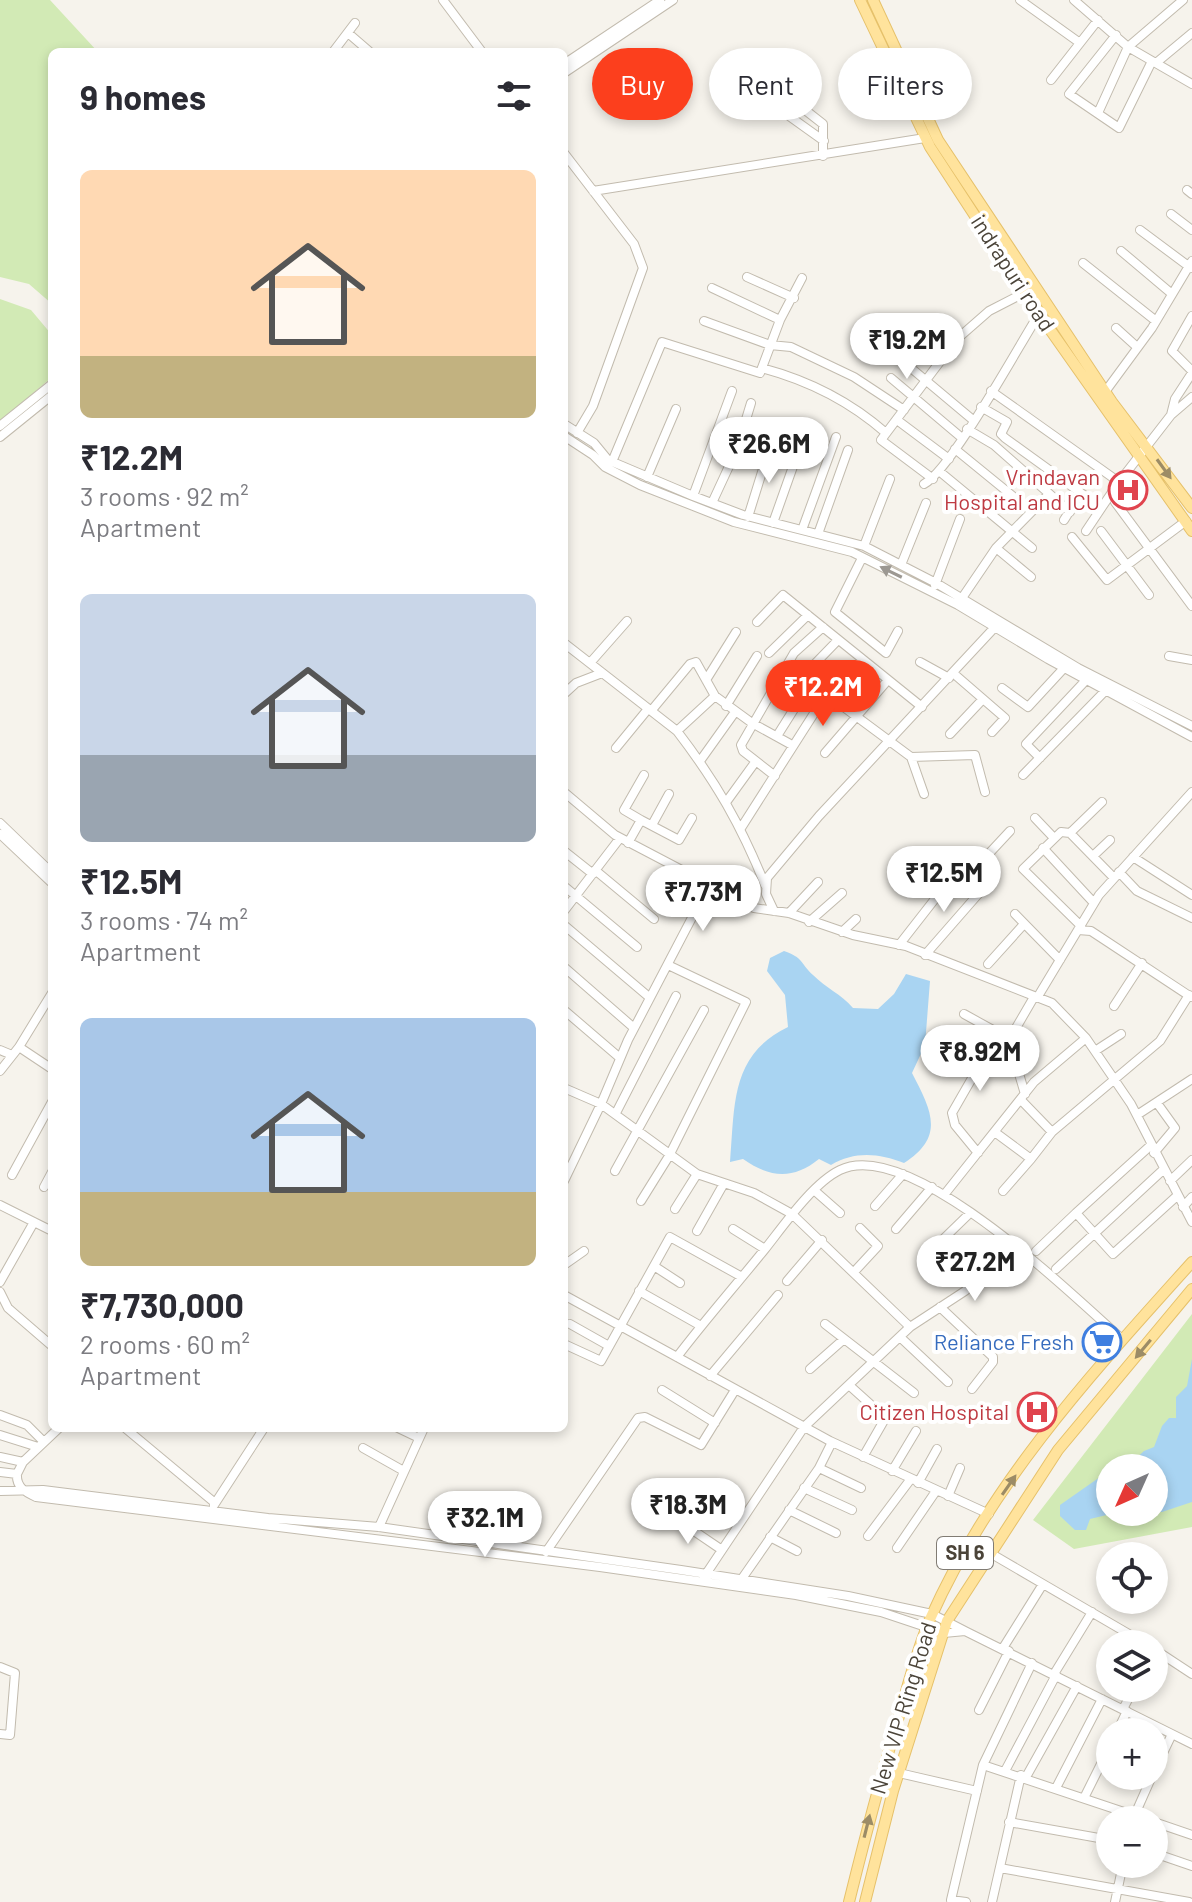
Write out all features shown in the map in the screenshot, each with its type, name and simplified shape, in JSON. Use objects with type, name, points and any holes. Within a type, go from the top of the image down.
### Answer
[{"type":"main road","name":"indrapuri road","points":[[860,0],[925,138],[1039,314],[1144,452],[1192,508]]},
{"type":"main road","name":"indrapuri road","points":[[873,0],[938,140],[1102,396]]},
{"type":"main road","name":"indrapuri road","points":[[1144,452],[1189,526]]},
{"type":"main road","name":"New VIP Ring Road","points":[[849,1902],[874,1797],[930,1619],[989,1514],[1049,1427],[1122,1339],[1192,1262]]},
{"type":"main road","name":"New VIP Ring Road","points":[[865,1902],[899,1773],[946,1627],[1058,1450],[1192,1289]]},
{"type":"street","points":[[443,0],[479,48]]},
{"type":"street","points":[[568,61],[660,0]]},
{"type":"street","points":[[568,70],[673,0]]},
{"type":"street","points":[[1020,0],[1080,43]]},
{"type":"street","points":[[1098,113],[1128,47],[1183,0]]},
{"type":"street","points":[[1082,2],[1128,47],[1192,84]]},
{"type":"street","points":[[1051,80],[1098,20]]},
{"type":"street","points":[[340,48],[355,23]]},
{"type":"street","points":[[348,33],[365,48]]},
{"type":"street","points":[[1116,35],[1069,94],[1119,128],[1154,62],[1192,33]]},
{"type":"street","points":[[795,120],[824,141]]},
{"type":"street","points":[[818,120],[823,124],[823,156]]},
{"type":"street","points":[[593,191],[925,138]]},
{"type":"street","points":[[568,161],[634,244],[643,268],[593,406],[578,431],[568,438],[605,467],[640,485],[734,522],[862,558],[932,592],[960,601],[1192,737]]},
{"type":"street","points":[[1171,214],[1192,230]]},
{"type":"street","points":[[1102,396],[1156,321],[1191,265],[1140,230]]},
{"type":"street","points":[[1121,251],[1172,294]]},
{"type":"street","points":[[1083,263],[1156,321]]},
{"type":"street","points":[[747,277],[794,298]]},
{"type":"street","points":[[612,462],[662,342],[760,373],[780,320],[802,278]]},
{"type":"street","points":[[712,288],[780,320]]},
{"type":"street","points":[[1026,292],[989,311],[957,339],[881,440],[1032,548]]},
{"type":"street","points":[[932,478],[949,459],[1039,314]]},
{"type":"street","points":[[1171,415],[1180,389],[1192,372],[1172,351],[1192,316]]},
{"type":"street","points":[[704,321],[770,345],[791,347],[818,359],[876,390],[904,410]]},
{"type":"street","points":[[1116,328],[1137,347]]},
{"type":"street","points":[[923,344],[943,359]]},
{"type":"street","points":[[905,363],[973,420]]},
{"type":"street","points":[[762,368],[797,377],[865,414],[886,433]]},
{"type":"street","points":[[891,378],[962,438]]},
{"type":"street","points":[[0,426],[48,387]]},
{"type":"street","points":[[693,496],[732,391]]},
{"type":"street","points":[[991,391],[1119,482]]},
{"type":"street","points":[[1086,531],[1171,415],[1192,397]]},
{"type":"street","points":[[0,437],[48,398]]},
{"type":"street","points":[[712,503],[737,449],[751,403]]},
{"type":"street","points":[[981,407],[1007,422],[1001,434],[1005,438],[1102,507]]},
{"type":"street","points":[[647,477],[676,409]]},
{"type":"street","points":[[897,420],[949,459]]},
{"type":"street","points":[[568,426],[578,431],[612,462],[693,496],[748,517],[864,546],[936,583],[995,627],[1064,668],[1089,678]]},
{"type":"street","points":[[967,429],[994,445],[1049,494],[1067,516],[1081,493]]},
{"type":"street","points":[[802,530],[836,437]]},
{"type":"street","points":[[955,449],[1031,511]]},
{"type":"street","points":[[818,534],[848,450]]},
{"type":"street","points":[[748,517],[767,456]]},
{"type":"street","points":[[773,523],[796,458]]},
{"type":"street","points":[[864,546],[890,479]]},
{"type":"street","points":[[960,601],[996,548],[1049,494]]},
{"type":"street","points":[[1115,502],[1192,606]]},
{"type":"street","points":[[901,565],[926,503]]},
{"type":"street","points":[[932,592],[960,519]]},
{"type":"street","points":[[1072,537],[1105,580],[1189,526]]},
{"type":"street","points":[[1101,531],[1149,595]]},
{"type":"street","points":[[996,548],[1031,577]]},
{"type":"street","points":[[862,558],[835,612],[886,653],[898,631]]},
{"type":"street","points":[[757,622],[783,595],[922,707]]},
{"type":"street","points":[[769,653],[808,615]]},
{"type":"street","points":[[590,663],[627,621]]},
{"type":"street","points":[[775,776],[741,748],[752,723],[794,653],[823,627]]},
{"type":"street","points":[[765,885],[767,878],[819,816],[995,627]]},
{"type":"street","points":[[706,680],[736,632]]},
{"type":"street","points":[[838,640],[804,675],[888,743],[911,757],[973,754],[985,792]]},
{"type":"street","points":[[568,646],[677,731],[727,801],[774,911]]},
{"type":"street","points":[[726,706],[757,656]]},
{"type":"street","points":[[1169,656],[1192,660]]},
{"type":"street","points":[[741,828],[792,745],[829,695],[862,659]]},
{"type":"street","points":[[616,748],[690,664],[696,662],[715,696],[726,706],[792,745]]},
{"type":"street","points":[[920,662],[951,675],[1005,718],[992,732]]},
{"type":"street","points":[[1002,688],[1028,707],[1064,668]]},
{"type":"street","points":[[568,690],[576,683],[602,673]]},
{"type":"street","points":[[1040,758],[1026,744],[1089,678]]},
{"type":"street","points":[[825,753],[888,680]]},
{"type":"street","points":[[777,736],[811,682]]},
{"type":"street","points":[[1108,688],[1192,726]]},
{"type":"street","points":[[1023,775],[1108,688]]},
{"type":"street","points":[[677,731],[715,696]]},
{"type":"street","points":[[950,734],[983,699]]},
{"type":"street","points":[[700,761],[735,712]]},
{"type":"street","points":[[911,757],[924,794]]},
{"type":"street","points":[[727,801],[756,761]]},
{"type":"street","points":[[644,775],[624,810],[679,840],[692,818]]},
{"type":"street","points":[[1009,1040],[1094,903],[1192,792]]},
{"type":"street","points":[[652,825],[669,794]]},
{"type":"street","points":[[568,795],[624,840],[708,887],[754,908],[789,913],[842,932],[899,945],[1052,1003],[1068,1016],[1086,1038],[1137,1115],[1152,1150],[1192,1222]]},
{"type":"street","points":[[1070,833],[1102,802]]},
{"type":"street","points":[[1035,818],[1054,838]]},
{"type":"street","points":[[568,906],[641,820]]},
{"type":"street","points":[[0,823],[48,869]]},
{"type":"street","points":[[925,955],[994,876],[983,860],[1010,831]]},
{"type":"street","points":[[1189,994],[1091,931],[1079,928],[1025,873],[1024,865],[1061,832],[1070,833],[1137,891],[1192,918]]},
{"type":"street","points":[[0,834],[48,879]]},
{"type":"street","points":[[1093,856],[1110,840]]},
{"type":"street","points":[[1043,848],[1094,903]]},
{"type":"street","points":[[568,854],[654,919]]},
{"type":"street","points":[[1133,857],[1192,895]]},
{"type":"street","points":[[899,945],[963,863]]},
{"type":"street","points":[[789,913],[818,882]]},
{"type":"street","points":[[568,1171],[649,997],[708,887]]},
{"type":"street","points":[[568,889],[637,947]]},
{"type":"street","points":[[809,922],[842,893]]},
{"type":"street","points":[[1015,914],[1060,960]]},
{"type":"street","points":[[842,932],[856,919]]},
{"type":"street","points":[[988,964],[1024,924]]},
{"type":"street","points":[[568,928],[649,997]]},
{"type":"street","points":[[1114,1006],[1142,963]]},
{"type":"street","points":[[641,1201],[669,1156],[746,1002],[668,965]]},
{"type":"street","points":[[568,970],[634,1028]]},
{"type":"street","points":[[1003,1191],[1052,1132],[1160,1041],[1189,994],[1192,981]]},
{"type":"street","points":[[616,1113],[676,996]]},
{"type":"street","points":[[21,1044],[48,1000]]},
{"type":"street","points":[[0,1071],[48,1008]]},
{"type":"street","points":[[615,1171],[640,1131],[704,1010]]},
{"type":"street","points":[[568,1013],[620,1058]]},
{"type":"street","points":[[964,1014],[1009,1040],[1023,1097],[1052,1132]]},
{"type":"street","points":[[978,1153],[955,1125],[952,1113],[998,1033]]},
{"type":"street","points":[[1095,1051],[1121,1034]]},
{"type":"street","points":[[944,1195],[1023,1097],[1055,1062],[1086,1038]]},
{"type":"street","points":[[21,1044],[48,1066]]},
{"type":"street","points":[[0,1050],[12,1055]]},
{"type":"street","points":[[1137,1115],[1192,1079]]},
{"type":"street","points":[[568,1090],[616,1113],[669,1156],[697,1174],[754,1193],[792,1214],[910,1327]]},
{"type":"street","points":[[1036,1251],[1175,1128],[1157,1103]]},
{"type":"street","points":[[12,1175],[48,1109]]},
{"type":"street","points":[[996,1133],[1031,1159]]},
{"type":"street","points":[[568,1157],[573,1159]]},
{"type":"street","points":[[1170,1181],[1192,1160]]},
{"type":"street","points":[[677,1357],[792,1214],[837,1171],[854,1164],[876,1165],[932,1187],[1015,1246],[1122,1339]]},
{"type":"street","points":[[1056,1269],[1164,1169]]},
{"type":"street","points":[[675,1209],[697,1174]]},
{"type":"street","points":[[875,1206],[903,1174]]},
{"type":"street","points":[[44,1187],[48,1180]]},
{"type":"street","points":[[697,1231],[723,1185]]},
{"type":"street","points":[[896,1229],[932,1187]]},
{"type":"street","points":[[815,1191],[840,1213]]},
{"type":"street","points":[[1076,1213],[1113,1254],[1178,1195]]},
{"type":"street","points":[[1183,1207],[1192,1197]]},
{"type":"street","points":[[1,1206],[48,1229]]},
{"type":"street","points":[[934,1248],[970,1213]]},
{"type":"street","points":[[6,1275],[34,1222]]},
{"type":"street","points":[[854,1272],[878,1246],[860,1228]]},
{"type":"street","points":[[733,1229],[765,1249]]},
{"type":"street","points":[[568,1346],[599,1362],[670,1237],[742,1277]]},
{"type":"street","points":[[787,1281],[822,1240]]},
{"type":"street","points":[[704,1578],[804,1427],[910,1327],[965,1291],[1015,1246]]},
{"type":"street","points":[[568,1262],[584,1251]]},
{"type":"street","points":[[654,1266],[680,1283]]},
{"type":"street","points":[[639,1291],[701,1326]]},
{"type":"street","points":[[0,1292],[8,1308],[48,1343]]},
{"type":"street","points":[[710,1376],[778,1295]]},
{"type":"street","points":[[568,1297],[832,1442],[989,1514]]},
{"type":"street","points":[[940,1307],[993,1357],[993,1362],[972,1389]]},
{"type":"street","points":[[570,1324],[609,1346]]},
{"type":"street","points":[[825,1324],[914,1393]]},
{"type":"street","points":[[900,1337],[948,1382]]},
{"type":"street","points":[[810,1369],[844,1339]]},
{"type":"street","points":[[850,1386],[870,1404]]},
{"type":"street","points":[[662,1390],[715,1423]]},
{"type":"street","points":[[546,1552],[638,1418],[645,1417],[700,1445],[735,1390]]},
{"type":"street","points":[[863,1457],[890,1410]]},
{"type":"street","points":[[0,1415],[27,1425],[41,1444]]},
{"type":"street","points":[[892,1471],[916,1431]]},
{"type":"street","points":[[17,1474],[23,1462],[54,1432]]},
{"type":"street","points":[[129,1432],[210,1511],[379,1527],[418,1538],[546,1552],[930,1619]]},
{"type":"street","points":[[210,1511],[261,1432]]},
{"type":"street","points":[[406,1432],[419,1438]]},
{"type":"street","points":[[379,1527],[402,1470],[422,1432]]},
{"type":"street","points":[[0,1435],[41,1444]]},
{"type":"street","points":[[741,1580],[819,1468],[832,1442]]},
{"type":"street","points":[[363,1448],[402,1470]]},
{"type":"street","points":[[868,1536],[914,1482],[937,1449]]},
{"type":"street","points":[[0,1457],[23,1462]]},
{"type":"street","points":[[819,1468],[861,1488]]},
{"type":"street","points":[[948,1496],[960,1468]]},
{"type":"street","points":[[0,1472],[17,1474]]},
{"type":"street","points":[[17,1474],[25,1492]]},
{"type":"street","points":[[804,1488],[852,1510]]},
{"type":"street","points":[[0,1491],[43,1490],[704,1578],[741,1580],[930,1619],[1006,1649],[1096,1696]]},
{"type":"street","points":[[897,1548],[936,1491]]},
{"type":"street","points":[[789,1510],[836,1533]]},
{"type":"street","points":[[672,1516],[722,1550]]},
{"type":"street","points":[[770,1537],[797,1551]]},
{"type":"street","points":[[990,1553],[1122,1630]]},
{"type":"street","points":[[979,1710],[1006,1649],[1043,1584]]},
{"type":"street","points":[[1005,1771],[1055,1674],[1092,1612]]},
{"type":"street","points":[[1168,1658],[1192,1674]]},
{"type":"street","points":[[966,1902],[951,1900],[983,1765],[1032,1663]]},
{"type":"street","points":[[0,1667],[15,1673],[10,1735],[0,1734]]},
{"type":"street","points":[[992,1902],[1009,1822],[1024,1776],[1077,1686]]},
{"type":"street","points":[[1056,1788],[1100,1702]]},
{"type":"street","points":[[1108,1702],[1192,1744]]},
{"type":"street","points":[[1122,1718],[1128,1702]]},
{"type":"street","points":[[1168,1742],[1172,1734]]},
{"type":"street","points":[[983,1765],[1024,1776],[1104,1806]]},
{"type":"street","points":[[899,1773],[977,1791]]},
{"type":"street","points":[[1084,1798],[1096,1774]]},
{"type":"street","points":[[1009,1822],[1096,1838]]},
{"type":"street","points":[[1168,1827],[1192,1835]]},
{"type":"street","points":[[1168,1858],[1192,1866]]},
{"type":"street","points":[[1000,1868],[1189,1902]]},
{"type":"street","points":[[1115,1902],[1120,1878]]},
{"type":"green space","points":[[0,0],[50,0],[94,48],[48,48],[48,301],[29,284],[0,277]]},
{"type":"green space","points":[[0,299],[31,310],[48,330],[48,380],[0,422]]},
{"type":"green space","points":[[1192,1314],[1192,1527],[1096,1542],[1096,1545],[1074,1549],[1033,1520]]},
{"type":"water","points":[[784,951],[798,958],[818,980],[853,1008],[878,1009],[894,994],[906,974],[930,981],[925,1045],[912,1073],[929,1111],[930,1132],[926,1143],[904,1163],[867,1155],[849,1157],[831,1165],[819,1159],[800,1171],[781,1174],[763,1170],[743,1159],[730,1162],[735,1102],[745,1067],[755,1052],[788,1027],[785,995],[767,971],[770,958]]},
{"type":"water","points":[[1192,1359],[1192,1502],[1168,1510],[1168,1454],[1141,1454],[1154,1447],[1162,1426],[1169,1418],[1176,1418],[1176,1397],[1187,1386]]},
{"type":"water","points":[[1096,1480],[1096,1518],[1090,1519],[1086,1530],[1075,1530],[1060,1516],[1060,1505]]},
{"type":"place","name":"Vrindavan Hospital and ICU","points":[[1128,490]]},
{"type":"place","name":"Reliance Fresh","points":[[1102,1342]]},
{"type":"place","name":"Citizen Hospital","points":[[1037,1412]]}]
